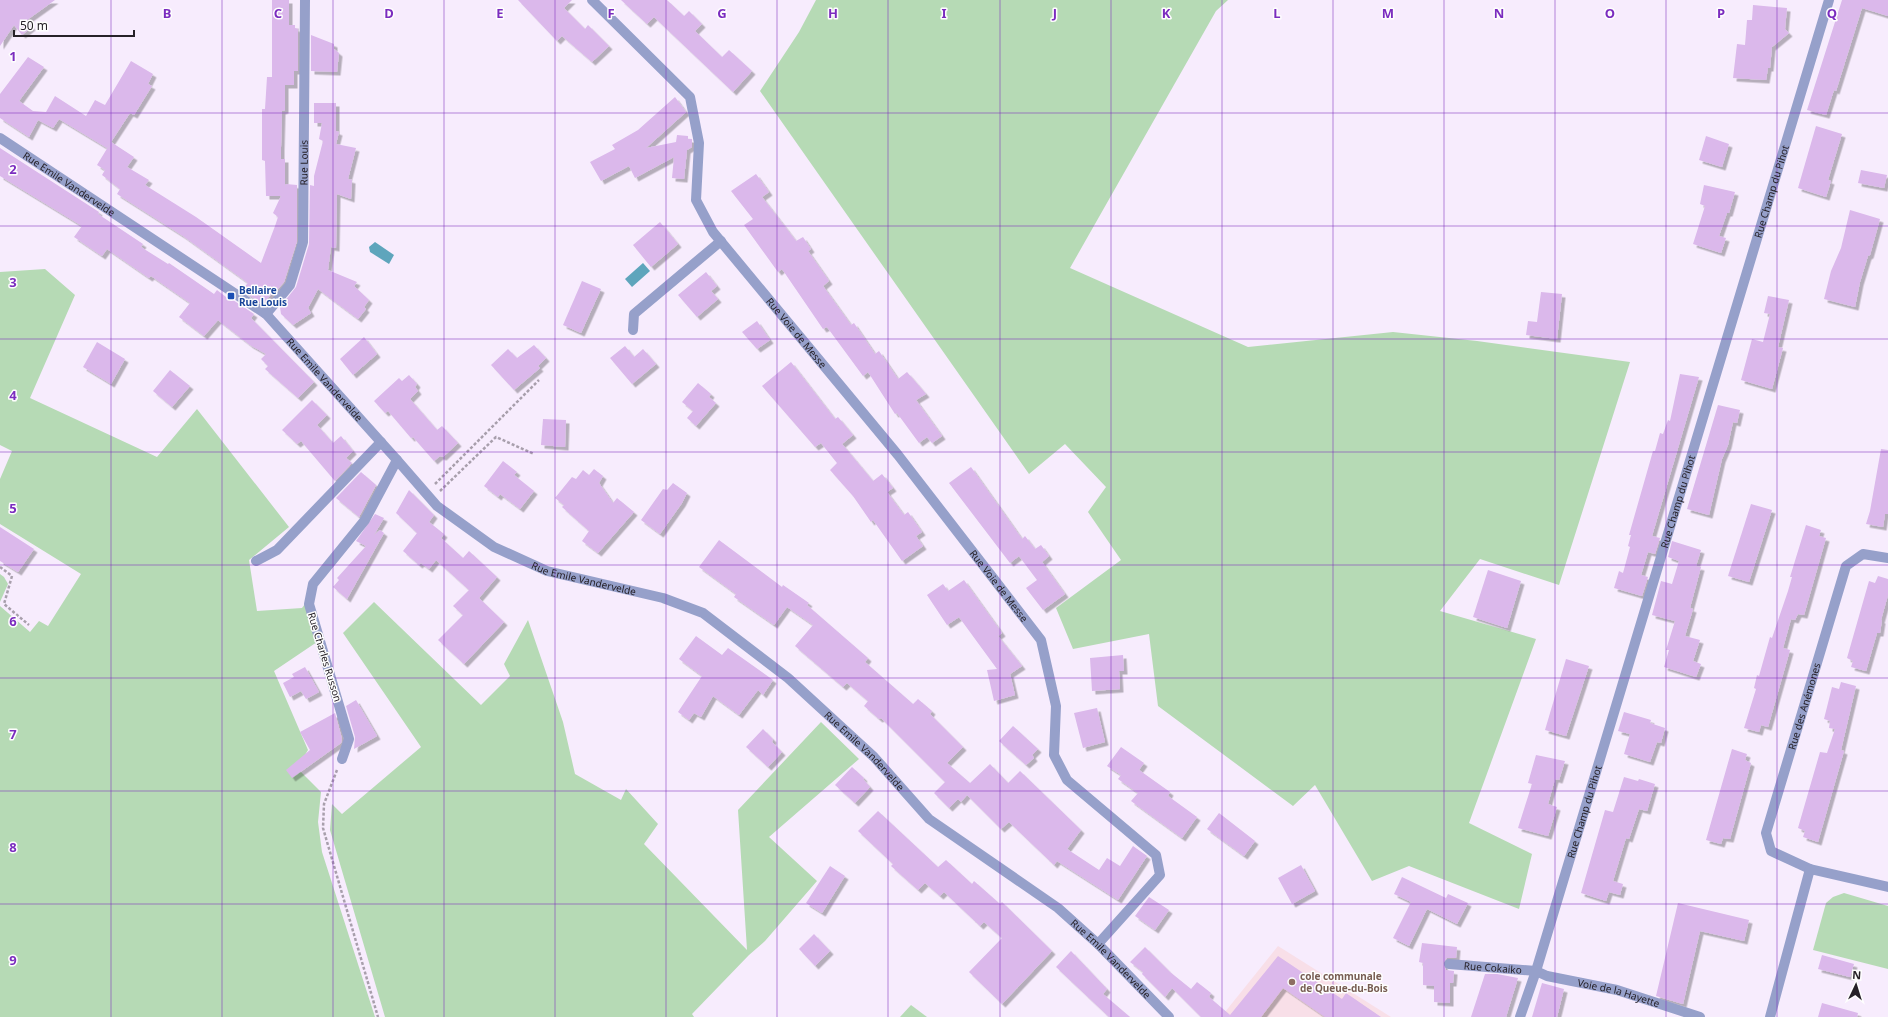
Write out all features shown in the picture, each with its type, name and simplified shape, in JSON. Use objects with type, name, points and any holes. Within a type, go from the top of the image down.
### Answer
[{"type":"street","name":"Rue Louis","points":[[266,314],[290,286],[303,242],[305,0]]},
{"type":"street","name":"Rue Voie de Messe","points":[[592,0],[690,97],[699,142],[696,200],[713,232],[898,455],[1040,640],[1056,706],[1054,755],[1067,780],[1156,855],[1160,875],[1098,944]]},
{"type":"street","name":"Rue Champ du Pihot","points":[[1520,1017],[1536,971],[1829,0]]},
{"type":"street","name":"Rue Emile Vandervelde","points":[[0,138],[266,314],[437,506],[494,547],[546,571],[663,598],[703,614],[788,678],[874,757],[929,819],[1058,908],[1098,944],[1169,1017]]},
{"type":"street","points":[[633,330],[634,314],[721,241]]},
{"type":"street","points":[[256,561],[277,550],[381,442]]},
{"type":"street","name":"Rue Charles Russon","points":[[342,759],[349,739],[309,604],[313,584],[365,520],[397,460]]},
{"type":"street","name":"Rue des Anémones","points":[[1888,558],[1863,554],[1846,566],[1766,833],[1771,851],[1810,869],[1888,887]]},
{"type":"street","points":[[1770,1017],[1810,869]]},
{"type":"street","name":"Rue Cokaiko","points":[[1449,964],[1536,971]]},
{"type":"street","name":"Voie de la Hayette","points":[[1536,971],[1547,976],[1617,990],[1700,1017]]},
{"type":"path","points":[[428,496],[539,380]]},
{"type":"path","points":[[428,496],[496,437],[534,454]]},
{"type":"path","points":[[0,567],[12,576],[4,604],[30,625]]},
{"type":"path","points":[[342,759],[324,804],[323,828],[378,1017]]},
{"type":"shaded area","name":"cole communale de Queue-du-Bois","points":[[1278,946],[1391,1017],[1221,1017]]},
{"type":"green space","points":[[816,0],[1228,0],[1216,11],[1070,268],[1248,347],[1393,332],[1477,341],[1630,362],[1559,585],[1480,559],[1440,611],[1536,639],[1469,823],[1532,854],[1519,909],[1409,866],[1372,881],[1315,785],[1293,806],[1158,706],[1149,634],[1073,649],[1056,608],[1121,560],[1088,512],[1106,487],[1065,444],[1029,474],[760,91],[799,32]]},
{"type":"green space","points":[[45,269],[75,295],[30,398],[157,457],[197,409],[289,527],[249,560],[257,611],[302,608],[305,604],[317,642],[274,671],[308,750],[297,768],[321,792],[318,822],[322,852],[375,1017],[0,1017],[0,606],[30,632],[39,621],[48,626],[81,574],[0,524],[0,479],[12,451],[0,445],[0,272]]},
{"type":"green space","points":[[0,574],[4,577],[8,584],[0,602]]},
{"type":"green space","points":[[374,602],[481,705],[510,676],[504,664],[528,620],[563,722],[575,774],[621,800],[626,789],[658,824],[644,844],[747,950],[738,810],[821,722],[859,759],[769,837],[817,881],[765,941],[749,955],[692,1014],[694,1017],[385,1017],[330,830],[332,804],[342,814],[421,747],[343,633]]},
{"type":"green space","points":[[1844,893],[1888,906],[1888,969],[1813,950],[1826,903],[1833,897]]},
{"type":"green space","points":[[911,1005],[927,1017],[900,1017]]},
{"type":"water","points":[[375,242],[394,255],[389,264],[370,252],[369,247]]},
{"type":"water","points":[[643,263],[650,271],[632,287],[625,279]]},
{"type":"building","points":[[0,0],[55,0],[27,20],[32,27],[22,35],[14,25],[0,46]]},
{"type":"building","points":[[272,0],[289,0],[289,25],[295,25],[295,28],[298,29],[298,71],[294,71],[294,85],[285,85],[285,110],[282,111],[281,147],[281,159],[285,159],[285,186],[286,184],[297,185],[297,241],[284,282],[277,290],[277,287],[263,304],[241,290],[248,283],[183,236],[117,194],[120,189],[102,175],[105,170],[97,165],[111,142],[134,157],[127,167],[149,180],[145,185],[196,217],[261,263],[278,217],[273,213],[281,196],[266,196],[265,161],[262,160],[262,109],[265,109],[267,77],[272,77]]},
{"type":"building","points":[[518,0],[572,0],[564,8],[585,29],[588,25],[609,46],[592,62],[562,36],[557,41]]},
{"type":"building","points":[[621,0],[667,0],[684,16],[689,11],[702,24],[695,31],[722,57],[729,50],[752,71],[733,92],[654,17],[647,24]]},
{"type":"building","points":[[1842,0],[1888,0],[1888,16],[1862,8],[1836,91],[1834,90],[1826,115],[1807,110]]},
{"type":"building","points":[[1753,5],[1787,8],[1785,29],[1789,33],[1772,47],[1770,68],[1768,68],[1766,80],[1733,78],[1737,44],[1745,45],[1747,20],[1752,20]]},
{"type":"building","points":[[311,35],[334,44],[334,49],[339,53],[337,72],[311,71]]},
{"type":"building","points":[[28,57],[44,67],[19,101],[33,111],[46,112],[55,96],[86,116],[95,100],[105,105],[131,61],[153,74],[148,84],[152,86],[134,115],[130,113],[107,148],[59,119],[53,128],[38,120],[29,137],[0,118],[0,94]]},
{"type":"building","points":[[675,97],[686,112],[646,148],[676,142],[677,135],[688,136],[688,139],[692,139],[692,147],[687,150],[684,179],[672,178],[674,157],[635,178],[629,166],[601,181],[590,162],[615,149],[612,145],[638,130]]},
{"type":"building","points":[[314,103],[336,103],[336,131],[339,132],[336,144],[356,148],[348,179],[352,180],[351,199],[337,194],[336,248],[331,247],[328,270],[357,282],[354,286],[369,300],[364,307],[366,309],[358,319],[318,289],[308,308],[311,313],[293,325],[281,314],[280,307],[296,287],[309,244],[310,185],[314,186],[314,176],[323,141],[319,139],[322,123],[314,123]]},
{"type":"building","points":[[1816,126],[1842,134],[1828,180],[1831,181],[1826,197],[1798,188]]},
{"type":"building","points":[[1706,136],[1729,144],[1722,167],[1699,160]]},
{"type":"building","points":[[0,148],[99,212],[98,214],[143,244],[141,247],[168,264],[169,263],[214,294],[217,290],[231,301],[233,300],[254,314],[251,318],[314,382],[298,398],[265,369],[268,366],[261,359],[266,354],[250,345],[218,320],[204,336],[179,317],[190,303],[151,276],[149,278],[107,249],[102,256],[74,237],[82,226],[0,176]]},
{"type":"building","points":[[1861,170],[1887,175],[1884,188],[1858,183]]},
{"type":"building","points":[[756,174],[769,192],[762,197],[796,241],[803,237],[811,249],[808,251],[829,281],[823,286],[851,325],[854,323],[875,354],[879,351],[898,379],[907,372],[926,394],[916,400],[942,436],[932,443],[927,437],[919,443],[897,413],[895,414],[868,372],[863,376],[827,327],[823,329],[782,269],[778,272],[744,225],[753,219],[731,191]]},
{"type":"building","points":[[1704,185],[1735,192],[1729,213],[1727,213],[1719,236],[1726,238],[1721,253],[1693,244],[1705,206],[1700,204]]},
{"type":"building","points":[[1850,210],[1880,219],[1870,255],[1868,256],[1860,282],[1855,307],[1824,299],[1831,271],[1841,248]]},
{"type":"building","points":[[660,222],[678,244],[651,267],[633,245]]},
{"type":"building","points":[[706,272],[717,286],[711,291],[718,299],[697,317],[678,295]]},
{"type":"building","points":[[582,281],[601,289],[581,333],[563,325]]},
{"type":"building","points":[[1541,292],[1562,294],[1557,339],[1526,335],[1528,321],[1537,322]]},
{"type":"building","points":[[1768,296],[1789,300],[1778,347],[1783,348],[1772,389],[1741,380],[1752,339],[1763,342],[1770,314],[1764,313]]},
{"type":"building","points":[[757,321],[770,340],[757,349],[742,332]]},
{"type":"building","points":[[364,337],[377,354],[353,375],[340,359]]},
{"type":"building","points":[[97,342],[125,359],[111,384],[83,367]]},
{"type":"building","points":[[534,345],[546,358],[538,366],[540,368],[514,390],[491,365],[508,349],[517,358]]},
{"type":"building","points":[[625,346],[634,357],[643,349],[656,364],[632,384],[610,358]]},
{"type":"building","points":[[791,362],[835,419],[838,417],[853,435],[842,444],[873,481],[882,474],[893,488],[887,492],[904,515],[908,512],[922,532],[916,536],[923,546],[902,561],[873,520],[871,522],[853,496],[830,470],[837,463],[821,443],[815,447],[762,386]]},
{"type":"building","points":[[170,370],[190,386],[172,407],[153,391]]},
{"type":"building","points":[[1680,374],[1699,377],[1652,536],[1660,538],[1655,554],[1648,552],[1641,575],[1648,577],[1642,596],[1614,588],[1619,571],[1623,573],[1630,547],[1628,546],[1631,535],[1629,535],[1653,451],[1655,451],[1660,433],[1663,434],[1668,420],[1670,421]]},
{"type":"building","points":[[409,375],[417,384],[415,387],[418,391],[410,399],[437,430],[442,426],[458,443],[443,457],[440,456],[434,461],[413,437],[411,438],[388,411],[385,413],[374,401],[399,378],[402,381]]},
{"type":"building","points":[[698,383],[711,394],[709,397],[716,403],[696,426],[687,418],[693,411],[682,402]]},
{"type":"building","points":[[312,400],[327,415],[317,425],[333,443],[341,436],[353,451],[346,458],[352,463],[335,481],[301,441],[297,444],[282,430]]},
{"type":"building","points":[[1718,405],[1740,410],[1737,423],[1733,422],[1728,445],[1722,459],[1709,515],[1687,509]]},
{"type":"building","points":[[543,419],[566,420],[565,447],[541,445]]},
{"type":"building","points":[[1881,449],[1888,450],[1888,514],[1885,514],[1883,527],[1866,524],[1870,511]]},
{"type":"building","points":[[503,461],[517,472],[514,475],[534,491],[520,509],[500,494],[498,497],[484,486]]},
{"type":"building","points":[[971,467],[1022,539],[1025,536],[1035,549],[1041,545],[1049,556],[1042,562],[1065,594],[1043,610],[1026,588],[1037,580],[1019,556],[1010,563],[949,483]]},
{"type":"building","points":[[594,469],[603,476],[599,483],[613,503],[617,498],[634,512],[598,553],[582,541],[589,531],[562,507],[564,505],[555,498],[572,477],[576,479],[583,470],[589,475]]},
{"type":"building","points":[[361,472],[376,485],[359,517],[336,498]]},
{"type":"building","points":[[673,483],[687,493],[682,503],[660,534],[641,520],[663,489],[667,490]]},
{"type":"building","points":[[409,490],[434,515],[429,522],[444,534],[441,538],[463,558],[469,551],[497,577],[479,598],[504,622],[464,664],[438,640],[463,615],[453,606],[469,590],[436,560],[429,569],[421,563],[419,565],[403,551],[417,533],[396,513]]},
{"type":"building","points":[[1751,504],[1772,510],[1749,582],[1728,576]]},
{"type":"building","points":[[375,514],[384,518],[374,535],[380,530],[384,533],[347,599],[333,587],[339,580],[337,578],[366,546],[356,541]]},
{"type":"building","points":[[1806,525],[1821,530],[1819,536],[1826,538],[1804,615],[1798,614],[1795,620],[1791,619],[1783,648],[1790,650],[1768,727],[1761,725],[1759,732],[1744,728],[1756,689],[1754,688],[1757,675],[1759,676],[1770,637],[1772,638],[1788,591],[1792,577],[1790,577]]},
{"type":"building","points":[[0,527],[34,549],[18,572],[0,561]]},
{"type":"building","points":[[719,540],[782,587],[783,585],[809,603],[807,605],[868,658],[865,662],[913,704],[918,699],[932,711],[930,714],[963,747],[947,763],[970,783],[990,764],[1008,783],[1020,771],[1081,830],[1067,849],[1099,870],[1107,858],[1120,866],[1133,846],[1147,856],[1118,900],[1057,861],[1054,865],[1009,822],[1001,829],[967,795],[961,802],[958,799],[949,808],[934,793],[945,782],[881,718],[879,719],[864,706],[868,701],[847,683],[843,687],[795,646],[813,625],[787,607],[774,625],[734,597],[736,594],[699,567]]},
{"type":"building","points":[[1672,541],[1701,550],[1696,566],[1701,567],[1690,608],[1693,609],[1685,636],[1700,640],[1693,661],[1701,664],[1696,677],[1664,667],[1669,650],[1666,650],[1675,621],[1652,615],[1661,581],[1672,584],[1679,561],[1668,557]]},
{"type":"building","points":[[1488,570],[1521,581],[1507,628],[1473,617]]},
{"type":"building","points":[[1878,576],[1888,579],[1888,595],[1881,620],[1880,633],[1877,633],[1866,671],[1851,667],[1853,661],[1847,658],[1869,581],[1875,583]]},
{"type":"building","points":[[964,580],[1002,633],[998,636],[1022,666],[1010,674],[1015,695],[994,701],[987,670],[997,669],[959,617],[947,625],[927,595],[943,584],[948,591]]},
{"type":"building","points":[[696,636],[722,655],[728,648],[773,680],[763,695],[758,690],[739,715],[713,696],[701,717],[694,713],[689,720],[678,712],[702,676],[679,659]]},
{"type":"building","points":[[1123,655],[1124,671],[1119,671],[1120,689],[1092,691],[1090,658]]},
{"type":"building","points":[[1566,659],[1589,666],[1566,736],[1545,730]]},
{"type":"building","points":[[305,667],[319,692],[306,699],[301,691],[290,697],[283,683],[294,677],[292,674]]},
{"type":"building","points":[[1841,682],[1856,686],[1841,750],[1844,751],[1818,842],[1803,837],[1805,831],[1798,828],[1820,752],[1827,753],[1835,729],[1829,728],[1830,721],[1824,719],[1832,687],[1839,689]]},
{"type":"building","points":[[356,700],[377,736],[354,749],[355,737],[346,706]]},
{"type":"building","points":[[1097,708],[1105,742],[1083,748],[1074,713]]},
{"type":"building","points":[[1624,712],[1651,720],[1650,723],[1665,728],[1661,743],[1657,742],[1650,762],[1624,754],[1630,734],[1618,731]]},
{"type":"building","points":[[335,713],[342,739],[341,743],[292,778],[286,770],[310,750],[300,732]]},
{"type":"building","points":[[1013,726],[1038,749],[1032,755],[1034,758],[1026,765],[999,741]]},
{"type":"building","points":[[763,729],[773,739],[772,742],[782,752],[768,767],[746,747]]},
{"type":"building","points":[[1121,747],[1144,763],[1139,770],[1170,792],[1168,796],[1197,817],[1182,838],[1131,801],[1138,793],[1118,779],[1121,775],[1107,766]]},
{"type":"building","points":[[1732,749],[1747,754],[1745,760],[1751,763],[1730,839],[1723,838],[1721,844],[1706,840]]},
{"type":"building","points":[[1536,755],[1565,761],[1559,780],[1555,779],[1548,804],[1557,807],[1548,836],[1518,828],[1532,784],[1528,783]]},
{"type":"building","points":[[852,767],[864,778],[863,779],[870,787],[855,803],[835,785]]},
{"type":"building","points":[[1624,777],[1638,781],[1639,779],[1655,784],[1647,811],[1639,809],[1629,839],[1626,838],[1613,881],[1623,884],[1620,895],[1609,892],[1606,901],[1581,893],[1605,810],[1613,812]]},
{"type":"building","points":[[878,811],[938,867],[946,860],[972,884],[974,881],[1000,904],[1002,902],[1052,951],[1002,1004],[969,972],[1002,938],[984,922],[980,926],[944,892],[940,896],[925,883],[918,890],[891,866],[893,864],[858,831]]},
{"type":"building","points":[[1219,813],[1255,841],[1244,856],[1207,829]]},
{"type":"building","points":[[1301,865],[1315,891],[1292,904],[1278,878]]},
{"type":"building","points":[[830,866],[845,876],[822,913],[806,903]]},
{"type":"building","points":[[1402,877],[1446,898],[1448,894],[1468,903],[1457,924],[1427,909],[1409,946],[1393,938],[1411,902],[1394,894]]},
{"type":"building","points":[[1149,897],[1169,910],[1155,930],[1135,916]]},
{"type":"building","points":[[1678,903],[1749,920],[1744,941],[1700,931],[1683,1004],[1656,996]]},
{"type":"building","points":[[814,934],[830,951],[815,966],[799,949]]},
{"type":"building","points":[[1422,943],[1457,947],[1456,958],[1447,958],[1443,963],[1446,970],[1454,971],[1453,983],[1450,983],[1450,1003],[1434,1002],[1434,986],[1423,985],[1423,963],[1419,962]]},
{"type":"building","name":"cole communale de Queue-du-Bois","points":[[1145,947],[1170,972],[1191,989],[1197,982],[1211,993],[1209,997],[1230,1015],[1278,956],[1342,999],[1346,993],[1381,1017],[1325,1017],[1283,988],[1261,1017],[1201,1017],[1172,988],[1165,997],[1142,974],[1143,972],[1130,962]]},
{"type":"building","points":[[1071,951],[1107,989],[1103,994],[1130,1017],[1109,1017],[1056,967]]},
{"type":"building","points":[[1822,955],[1854,964],[1850,977],[1818,969]]},
{"type":"building","points":[[1485,974],[1497,974],[1518,978],[1506,1017],[1471,1017]]},
{"type":"building","points":[[1542,983],[1564,989],[1557,1017],[1532,1017]]},
{"type":"building","points":[[1822,1003],[1858,1013],[1857,1017],[1818,1017]]},
{"type":"place","name":"Bellaire Rue Louis","points":[[231,296]]},
{"type":"place","name":"cole communale de Queue-du-Bois","points":[[1292,982]]}]
